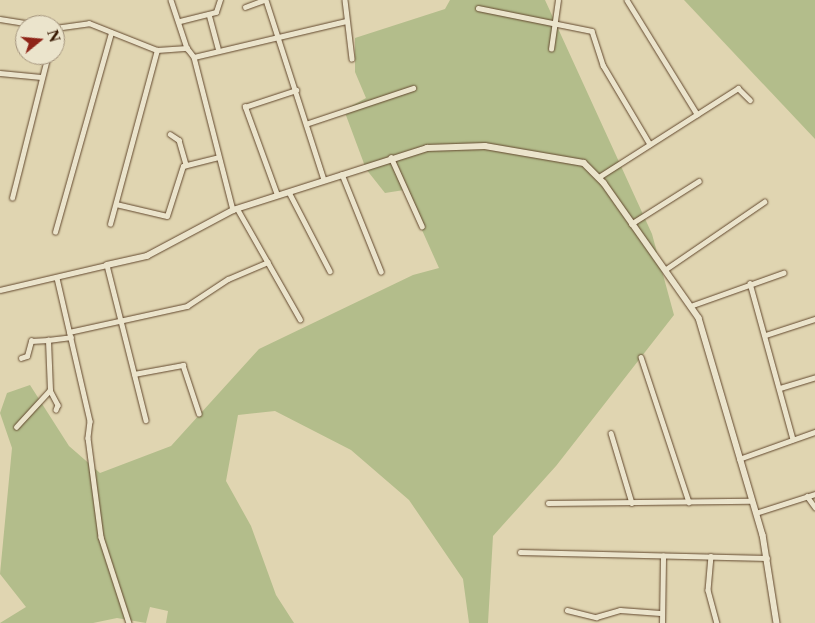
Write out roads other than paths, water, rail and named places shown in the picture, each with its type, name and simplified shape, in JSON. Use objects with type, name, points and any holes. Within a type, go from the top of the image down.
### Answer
[{"type":"street","points":[[171,0],[180,21],[187,48],[194,57],[218,156],[235,209],[300,319]]},
{"type":"street","points":[[180,21],[219,10],[220,0]]},
{"type":"street","points":[[245,7],[265,0],[324,180]]},
{"type":"street","points":[[345,0],[352,59]]},
{"type":"street","points":[[551,49],[558,0]]},
{"type":"street","points":[[627,0],[697,114]]},
{"type":"street","points":[[478,8],[554,21],[596,34],[603,66],[650,144]]},
{"type":"street","points":[[209,14],[218,48]]},
{"type":"street","points":[[0,19],[15,22]]},
{"type":"street","points":[[194,57],[218,48],[279,38],[346,21]]},
{"type":"street","points":[[65,25],[78,22],[158,50],[187,48]]},
{"type":"street","points":[[56,232],[111,33]]},
{"type":"street","points":[[110,224],[158,50]]},
{"type":"street","points":[[12,198],[45,65]]},
{"type":"street","points":[[0,73],[41,77]]},
{"type":"street","points":[[599,177],[740,87],[750,100]]},
{"type":"street","points":[[306,124],[414,88]]},
{"type":"street","points":[[277,195],[245,107],[296,90]]},
{"type":"street","points":[[116,204],[167,216],[186,165],[179,140],[170,134]]},
{"type":"street","points":[[0,290],[147,256],[235,209],[427,148],[485,146],[568,158],[584,163],[599,177],[631,224],[694,305],[756,513],[767,558],[777,623]]},
{"type":"street","points":[[186,165],[218,156]]},
{"type":"street","points":[[391,158],[422,226]]},
{"type":"street","points":[[342,174],[381,271]]},
{"type":"street","points":[[631,224],[699,181]]},
{"type":"street","points":[[289,192],[330,271]]},
{"type":"street","points":[[666,269],[764,202]]},
{"type":"street","points":[[21,358],[27,356],[30,341],[48,340],[187,306],[228,279],[268,262]]},
{"type":"street","points":[[107,265],[146,420]]},
{"type":"street","points":[[694,305],[783,273]]},
{"type":"street","points":[[57,278],[90,421],[88,438],[98,521],[129,623]]},
{"type":"street","points":[[750,284],[766,335],[793,439]]},
{"type":"street","points":[[766,335],[815,319]]},
{"type":"street","points":[[48,340],[50,390],[58,405],[56,410]]},
{"type":"street","points":[[641,357],[688,502]]},
{"type":"street","points":[[134,374],[184,365],[199,412]]},
{"type":"street","points":[[780,388],[815,377]]},
{"type":"street","points":[[16,427],[50,390]]},
{"type":"street","points":[[739,459],[815,432]]},
{"type":"street","points":[[611,433],[632,503]]},
{"type":"street","points":[[756,513],[815,494]]},
{"type":"street","points":[[807,496],[815,507]]},
{"type":"street","points":[[548,503],[752,501]]},
{"type":"street","points":[[520,552],[767,558]]},
{"type":"street","points":[[662,623],[660,612],[663,556]]},
{"type":"street","points":[[711,556],[708,590],[717,623]]},
{"type":"street","points":[[567,610],[596,617],[620,610],[660,612]]}]
